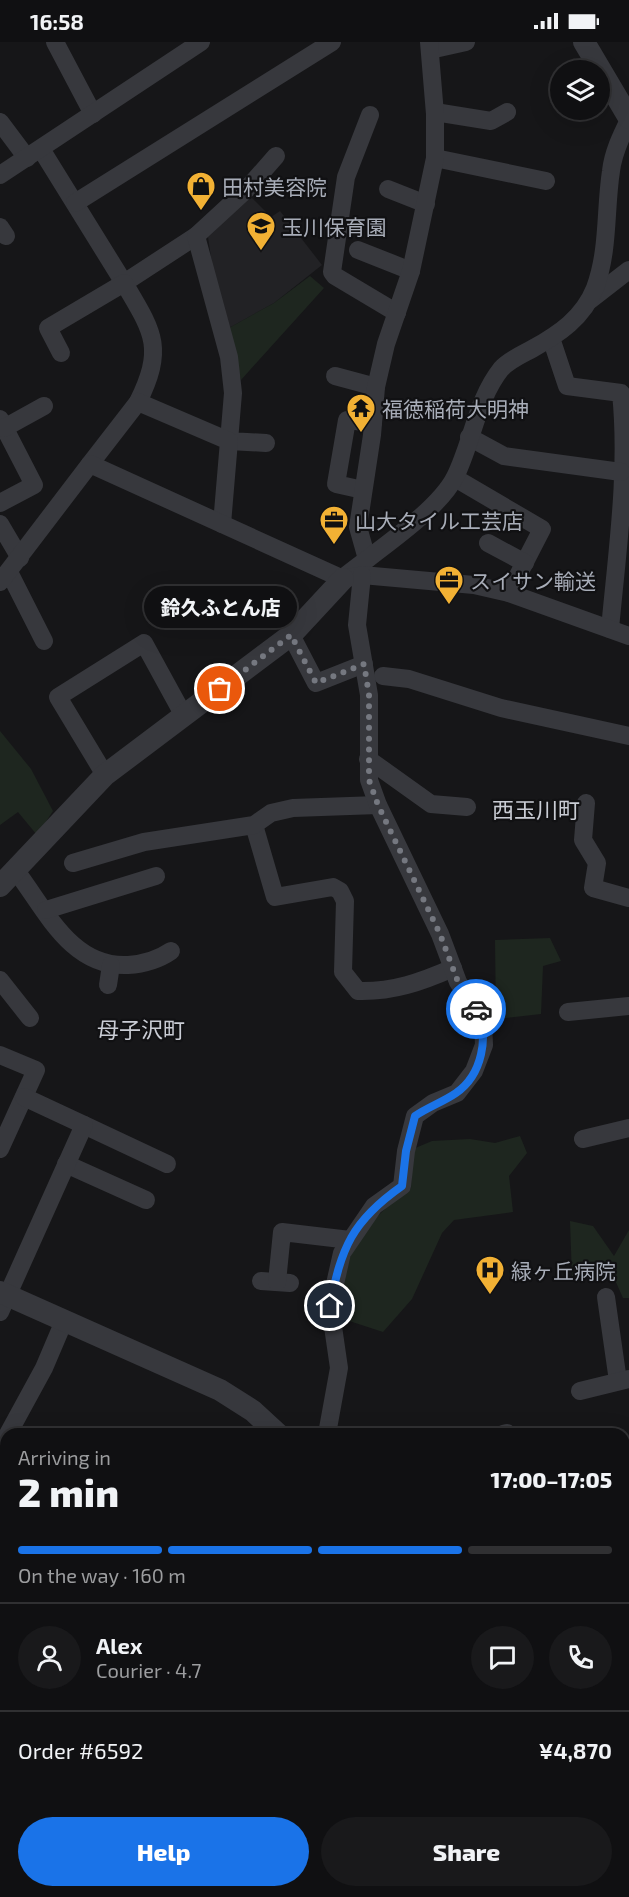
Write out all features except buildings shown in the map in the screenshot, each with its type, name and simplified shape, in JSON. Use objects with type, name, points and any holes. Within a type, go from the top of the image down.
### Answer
[{"type":"street","points":[[55,42],[93,114]]},
{"type":"street","points":[[0,175],[201,42]]},
{"type":"street","points":[[75,203],[332,42]]},
{"type":"street","points":[[328,1428],[339,1368],[330,1306],[342,1252],[374,1206],[402,1186],[406,1151],[415,1116],[433,1103],[457,1093],[474,1071],[484,1045],[483,1023],[458,982],[440,934],[378,805],[369,780],[369,695],[357,625],[358,527],[376,387],[411,271],[435,158],[435,112],[430,46],[466,42]]},
{"type":"street","points":[[171,951],[141,964],[111,965],[95,961],[68,943],[46,910],[8,879],[105,775],[291,635],[326,600],[442,496],[454,478],[469,437],[501,369],[513,359],[551,338],[583,312],[604,257],[611,170],[629,119],[584,42]]},
{"type":"street","points":[[435,112],[491,121],[507,112]]},
{"type":"street","points":[[369,115],[346,177],[332,272],[397,313]]},
{"type":"street","points":[[0,122],[34,154],[75,203],[151,329],[153,340],[151,375],[138,402],[10,571]]},
{"type":"street","points":[[61,353],[48,328],[124,283],[196,236],[247,189],[276,156]]},
{"type":"street","points":[[435,158],[546,181]]},
{"type":"street","points":[[388,189],[426,204]]},
{"type":"street","points":[[196,236],[229,357],[233,393],[222,524]]},
{"type":"street","points":[[358,250],[411,271]]},
{"type":"street","points":[[589,301],[629,270]]},
{"type":"street","points":[[551,338],[558,387],[621,393],[623,416],[621,472],[610,630]]},
{"type":"street","points":[[335,376],[376,387]]},
{"type":"street","points":[[138,402],[229,441],[266,443]]},
{"type":"street","points":[[0,503],[34,485],[4,434],[44,406]]},
{"type":"street","points":[[363,490],[336,484],[347,420],[373,423]]},
{"type":"street","points":[[469,437],[504,456],[621,472]]},
{"type":"street","points":[[90,464],[222,524],[358,571],[474,585],[509,593],[629,636]]},
{"type":"street","points":[[454,478],[542,529],[509,593]]},
{"type":"street","points":[[0,524],[10,571],[44,641]]},
{"type":"street","points":[[489,543],[525,563]]},
{"type":"street","points":[[291,635],[316,683],[364,664]]},
{"type":"street","points":[[105,775],[57,697],[144,643],[184,716]]},
{"type":"street","points":[[383,676],[409,679],[501,708],[629,736]]},
{"type":"street","points":[[368,759],[431,804],[467,807]]},
{"type":"street","points":[[586,803],[583,840],[597,862],[593,888],[629,898]]},
{"type":"street","points":[[73,864],[144,842],[254,825],[271,813],[293,808],[378,805]]},
{"type":"street","points":[[254,825],[275,897],[333,887],[340,891],[345,901],[343,972],[358,991],[385,992],[421,983],[453,968]]},
{"type":"street","points":[[46,910],[156,876]]},
{"type":"street","points":[[108,985],[111,965]]},
{"type":"street","points":[[0,980],[30,1018]]},
{"type":"street","points":[[568,1012],[629,1006]]},
{"type":"street","points":[[0,1055],[36,1070],[2,1140]]},
{"type":"street","points":[[24,1097],[167,1164]]},
{"type":"street","points":[[84,1125],[2,1300],[64,1321],[220,1390],[253,1411],[271,1428]]},
{"type":"street","points":[[583,1139],[629,1128]]},
{"type":"street","points":[[66,1164],[146,1200]]},
{"type":"street","points":[[276,1282],[282,1232],[350,1240]]},
{"type":"street","points":[[580,1391],[624,1380],[606,1298]]},
{"type":"street","points":[[11,1428],[44,1368],[64,1321]]},
{"type":"shaded area","name":"玉川保育園","points":[[250,196],[271,217],[280,211],[322,265],[274,303],[229,328],[213,271],[208,237]]},
{"type":"shaded area","points":[[310,276],[324,288],[241,380],[229,328],[274,303]]},
{"type":"shaded area","points":[[0,731],[31,769],[53,811],[37,835],[18,812],[0,825]]},
{"type":"shaded area","points":[[550,938],[561,961],[543,966],[541,1014],[496,1019],[495,940]]},
{"type":"shaded area","points":[[520,1136],[527,1153],[509,1176],[513,1212],[454,1220],[442,1233],[412,1299],[383,1332],[340,1318],[343,1279],[349,1261],[368,1228],[381,1213],[411,1188],[413,1149],[432,1141],[470,1139],[495,1143]]},
{"type":"shaded area","points":[[570,1221],[593,1226],[614,1256],[629,1230],[629,1298],[623,1298],[615,1280],[572,1277]]},
{"type":"way so far","points":[[220,689],[291,635],[316,683],[364,664],[369,695],[369,780],[378,805],[440,934],[458,982],[476,1009]]},
{"type":"place","name":"田村美容院","points":[[201,212]]},
{"type":"place","name":"玉川保育園","points":[[261,252]]},
{"type":"place","name":"福徳稲荷大明神","points":[[361,434]]},
{"type":"place","name":"山大タイル工芸店","points":[[334,546]]},
{"type":"place","name":"スイサン輸送","points":[[449,606]]},
{"type":"place","name":"鈴久ふとん店","points":[[220,689]]},
{"type":"place","name":"緑ヶ丘病院","points":[[490,1296]]},
{"type":"district","name":"西玉川町","points":[[536,809]]},
{"type":"district","name":"母子沢町","points":[[141,1029]]},
{"type":"route","points":[[330,1306],[342,1252],[374,1206],[402,1186],[406,1151],[415,1116],[433,1103],[457,1093],[474,1071],[484,1045],[483,1023],[476,1009]]}]
